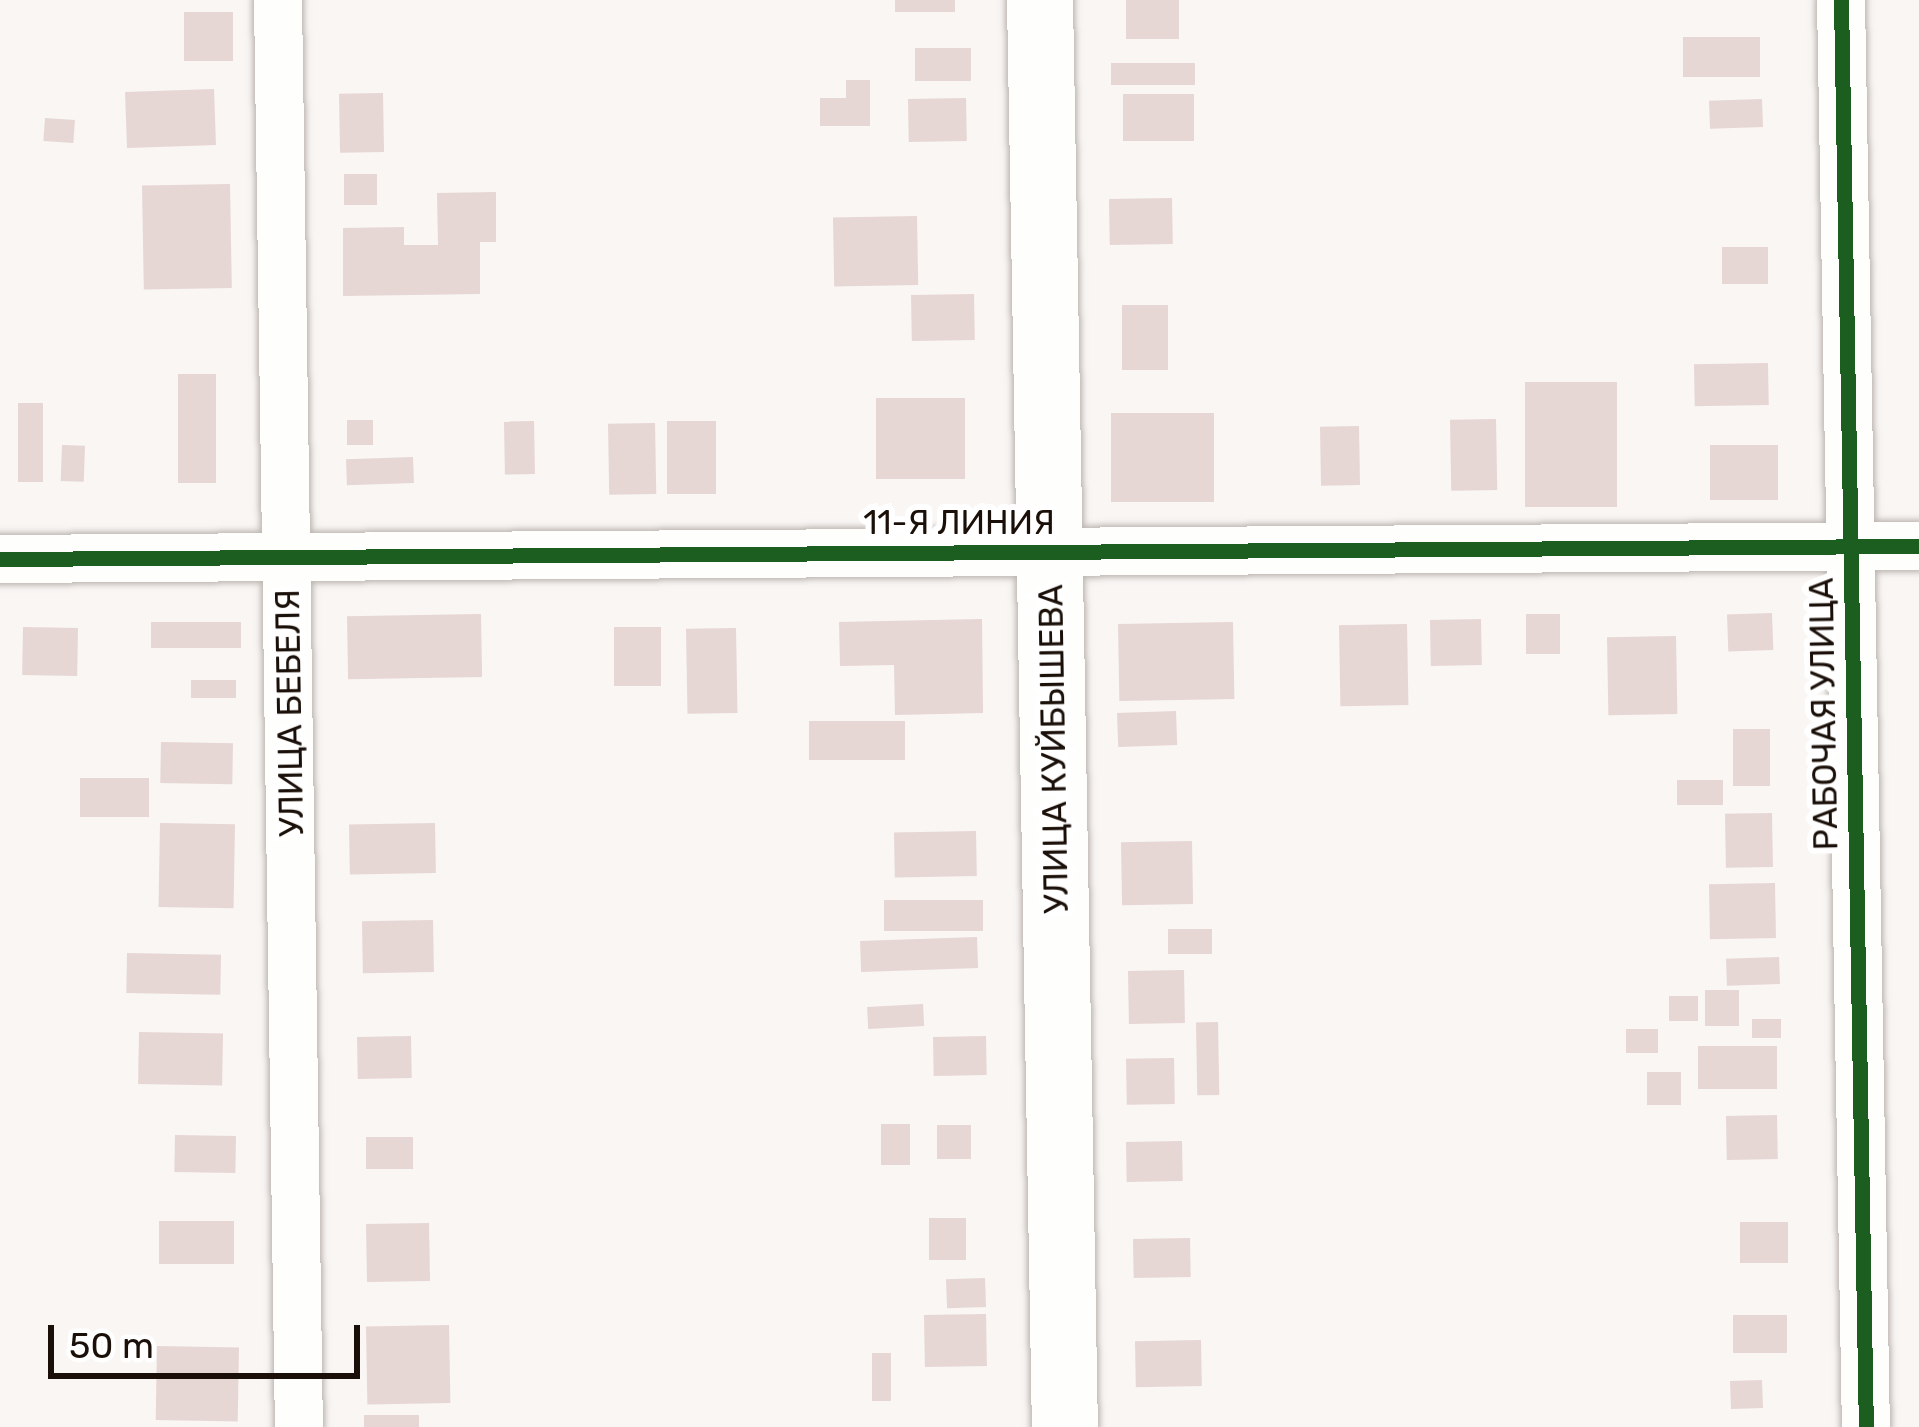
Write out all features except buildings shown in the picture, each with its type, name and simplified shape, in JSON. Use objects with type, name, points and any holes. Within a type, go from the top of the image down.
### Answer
[{"type":"street","name":"УЛИЦА БЕБЕЛЯ","points":[[278,0],[299,1427]]},
{"type":"street","name":"УЛИЦА КУЙБЫШЕВА","points":[[1040,0],[1064,1427]]},
{"type":"street","name":"РАБОЧАЯ УЛИЦА","points":[[1841,0],[1866,1427]]},
{"type":"street","name":"11-Я ЛИНИЯ","points":[[0,559],[287,553],[1919,546]]},
{"type":"cycle path","points":[[1841,0],[1866,1427]]},
{"type":"cycle path","points":[[0,559],[1919,546]]}]
